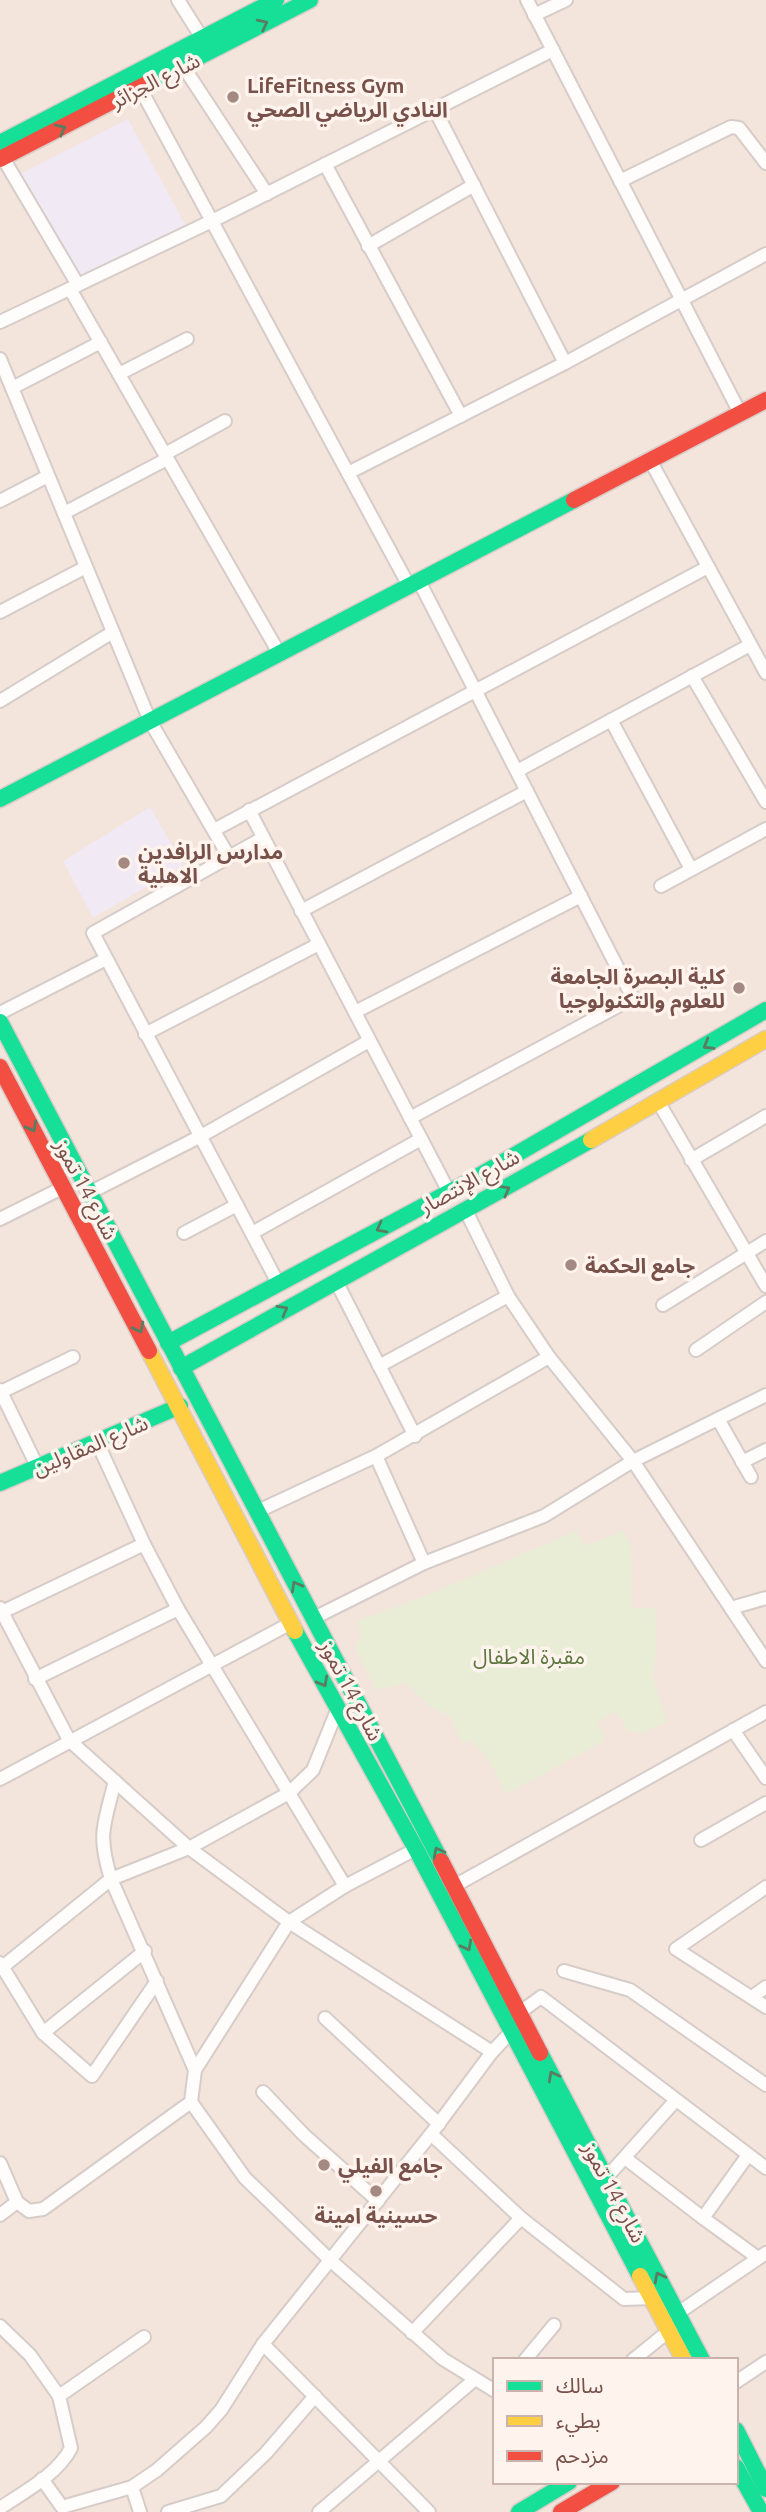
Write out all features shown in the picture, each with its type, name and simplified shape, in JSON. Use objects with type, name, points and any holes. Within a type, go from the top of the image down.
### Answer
[{"type":"main road","name":"شارع الجزائر","points":[[1,153],[202,38],[276,0]]},
{"type":"main road","name":"شارع الجزائر","points":[[1,153],[140,88],[310,0]]},
{"type":"main road","points":[[0,799],[766,400]]},
{"type":"main road","name":"شارع الإنتصار","points":[[168,1343],[646,1083],[766,1010]]},
{"type":"main road","name":"شارع 14 تموز","points":[[0,1022],[256,1512],[456,1885],[519,2013],[701,2358]]},
{"type":"main road","name":"شارع الإنتصار","points":[[181,1368],[466,1212],[766,1040]]},
{"type":"main road","name":"شارع 14 تموز","points":[[0,1067],[4,1085],[64,1187],[291,1623],[416,1849],[683,2358]]},
{"type":"main road","points":[[233,1309],[245,1331]]},
{"type":"main road","name":"شارع المقاولين","points":[[0,1483],[180,1406]]},
{"type":"main road","points":[[670,2330],[673,2358]]},
{"type":"main road","points":[[738,2434],[766,2489]]},
{"type":"main road","points":[[738,2472],[761,2512]]},
{"type":"main road","points":[[519,2512],[564,2484]]},
{"type":"main road","points":[[561,2512],[609,2484]]},
{"type":"street","points":[[178,0],[202,38]]},
{"type":"street","points":[[527,0],[740,413]]},
{"type":"street","points":[[534,15],[566,0]]},
{"type":"street","points":[[0,322],[267,194],[552,50]]},
{"type":"street","points":[[183,66],[267,194]]},
{"type":"street","points":[[140,88],[348,473],[475,689],[633,998],[410,1118]]},
{"type":"street","points":[[435,110],[565,363]]},
{"type":"street","points":[[620,181],[732,127],[739,128],[766,163]]},
{"type":"street","points":[[1,153],[101,342],[279,653]]},
{"type":"street","points":[[325,164],[461,416]]},
{"type":"street","points":[[368,246],[474,186]]},
{"type":"street","points":[[348,473],[565,363],[680,298],[766,254]]},
{"type":"street","points":[[119,374],[187,339]]},
{"type":"street","points":[[7,383],[101,342]]},
{"type":"street","points":[[0,359],[7,383],[150,721],[229,857]]},
{"type":"street","points":[[64,513],[225,421]]},
{"type":"street","points":[[650,460],[766,673]]},
{"type":"street","points":[[0,500],[48,476]]},
{"type":"street","points":[[0,612],[86,567]]},
{"type":"street","points":[[214,830],[708,567]]},
{"type":"street","points":[[0,701],[113,632]]},
{"type":"street","points":[[517,771],[750,645]]},
{"type":"street","points":[[692,676],[766,802]]},
{"type":"street","points":[[611,720],[691,869]]},
{"type":"street","points":[[301,911],[527,791]]},
{"type":"street","points":[[249,810],[449,1192]]},
{"type":"street","points":[[662,886],[766,829]]},
{"type":"street","points":[[263,838],[93,933],[278,1283]]},
{"type":"street","points":[[355,1012],[581,896]]},
{"type":"street","points":[[145,1034],[319,944]]},
{"type":"street","points":[[0,1013],[106,959]]},
{"type":"street","points":[[89,1193],[201,1136],[369,1041]]},
{"type":"street","points":[[659,1103],[766,1286]]},
{"type":"street","points":[[691,1160],[766,1116]]},
{"type":"street","points":[[252,1233],[421,1139]]},
{"type":"street","points":[[0,1219],[64,1187]]},
{"type":"street","points":[[184,1233],[237,1205]]},
{"type":"street","points":[[466,1212],[508,1296],[549,1357],[633,1461],[766,1661]]},
{"type":"street","points":[[663,1305],[766,1241]]},
{"type":"street","points":[[336,1281],[415,1436]]},
{"type":"street","points":[[379,1366],[508,1296]]},
{"type":"street","points":[[696,1350],[766,1302]]},
{"type":"street","points":[[38,1468],[1,1391],[73,1357]]},
{"type":"street","points":[[256,1512],[415,1436],[549,1357]]},
{"type":"street","points":[[314,1618],[424,1563],[544,1516],[633,1461],[766,1395]]},
{"type":"street","points":[[718,1419],[751,1477]]},
{"type":"street","points":[[97,1442],[144,1544],[178,1609],[345,1886]]},
{"type":"street","points":[[742,1462],[766,1450]]},
{"type":"street","points":[[376,1456],[424,1563]]},
{"type":"street","points":[[144,1544],[1,1610],[69,1740],[189,1848],[289,1922],[492,2052]]},
{"type":"street","points":[[731,1608],[766,1598]]},
{"type":"street","points":[[35,1679],[178,1609]]},
{"type":"street","points":[[0,1778],[291,1623]]},
{"type":"street","points":[[157,1981],[92,2076],[43,2033],[1,1966],[111,1879],[189,1848],[289,1793],[313,1770],[338,1708]]},
{"type":"street","points":[[456,1885],[766,1712]]},
{"type":"street","points":[[733,1730],[766,1778]]},
{"type":"street","points":[[115,1781],[101,1836],[102,1849],[111,1879],[145,1951],[195,2070]]},
{"type":"street","points":[[701,1840],[766,1803]]},
{"type":"street","points":[[416,1849],[345,1886],[289,1922],[195,2070],[191,2102],[245,2178],[330,2260],[443,2359],[493,2390]]},
{"type":"street","points":[[766,1887],[676,1949],[766,2007]]},
{"type":"street","points":[[43,2033],[145,1951]]},
{"type":"street","points":[[564,1971],[630,1990],[764,2080]]},
{"type":"street","points":[[752,1997],[766,1987]]},
{"type":"street","points":[[519,2013],[541,1997],[766,2168]]},
{"type":"street","points":[[325,2018],[521,2218],[624,2299],[653,2298]]},
{"type":"street","points":[[42,2479],[62,2507],[132,2487],[157,2470],[206,2427],[221,2410],[263,2344],[435,2129],[492,2052],[512,2031]]},
{"type":"street","points":[[263,2092],[304,2135],[378,2201]]},
{"type":"street","points":[[607,2177],[675,2101]]},
{"type":"street","points":[[0,2165],[17,2202],[29,2211],[43,2209],[191,2102]]},
{"type":"street","points":[[702,2218],[748,2155]]},
{"type":"street","points":[[625,2158],[702,2218],[762,2255],[678,2313]]},
{"type":"street","points":[[0,2215],[17,2202]]},
{"type":"street","points":[[412,2333],[521,2218]]},
{"type":"street","points":[[527,2358],[554,2325]]},
{"type":"street","points":[[0,2326],[30,2355],[59,2396],[71,2448],[67,2456],[42,2479],[0,2508]]},
{"type":"street","points":[[635,2358],[670,2330]]},
{"type":"street","points":[[59,2396],[144,2337]]},
{"type":"street","points":[[263,2344],[429,2512]]},
{"type":"street","points":[[738,2381],[766,2362]]},
{"type":"street","points":[[319,2512],[474,2380]]},
{"type":"street","points":[[168,2512],[221,2496],[266,2453],[315,2396]]},
{"type":"street","points":[[132,2487],[140,2512]]},
{"type":"street","points":[[221,2496],[221,2512]]},
{"type":"shaded area","points":[[0,0],[766,0],[766,2512],[0,2512]]},
{"type":"shaded area","points":[[128,119],[186,226],[80,277],[20,174]]},
{"type":"shaded area","name":"مدارس الرافدين اﻻهلية","points":[[150,807],[184,865],[93,918],[63,861]]},
{"type":"green space","name":"مقبرة الاطفال","points":[[623,1530],[631,1545],[632,1608],[655,1608],[657,1643],[653,1678],[667,1722],[642,1733],[629,1732],[615,1711],[597,1723],[606,1740],[506,1794],[486,1755],[471,1741],[462,1743],[451,1717],[431,1707],[406,1683],[376,1690],[354,1645],[362,1639],[357,1621],[430,1594],[576,1531],[586,1546]]},
{"type":"traffic: fast","points":[[0,143],[276,0]]},
{"type":"traffic: fast","points":[[148,83],[310,0]]},
{"type":"traffic: fast","points":[[0,799],[574,500]]},
{"type":"traffic: fast","points":[[168,1343],[470,1181],[766,1010]]},
{"type":"traffic: fast","points":[[0,1022],[441,1861]]},
{"type":"traffic: fast","points":[[181,1368],[591,1140]]},
{"type":"traffic: fast","points":[[0,1483],[180,1406]]},
{"type":"traffic: fast","points":[[295,1631],[416,1849],[640,2276]]},
{"type":"traffic: fast","points":[[540,2053],[701,2358]]},
{"type":"traffic: fast","points":[[738,2434],[766,2489]]},
{"type":"traffic: fast","points":[[738,2471],[761,2512]]},
{"type":"traffic: fast","points":[[519,2512],[566,2484]]},
{"type":"traffic: slow","points":[[591,1140],[766,1039]]},
{"type":"traffic: slow","points":[[149,1351],[295,1631]]},
{"type":"traffic: slow","points":[[640,2276],[683,2358]]},
{"type":"traffic: jam","points":[[0,159],[148,83]]},
{"type":"traffic: jam","points":[[574,500],[766,400]]},
{"type":"traffic: jam","points":[[0,1067],[149,1351]]},
{"type":"traffic: jam","points":[[441,1861],[540,2053]]},
{"type":"traffic: jam","points":[[561,2512],[609,2484]]},
{"type":"place","name":"LifeFitness Gym النادي الرياضي الصحي","points":[[233,97]]},
{"type":"place","name":"مدارس الرافدين اﻻهلية","points":[[124,863]]},
{"type":"place","name":"كلية البصرة الجامعة للعلوم والتكنولوجيا","points":[[739,988]]},
{"type":"place","name":"جامع الحكمة","points":[[571,1265]]},
{"type":"place","name":"جامع الفيلي","points":[[324,2165]]},
{"type":"place","name":"حسينية امينة","points":[[376,2191]]}]
